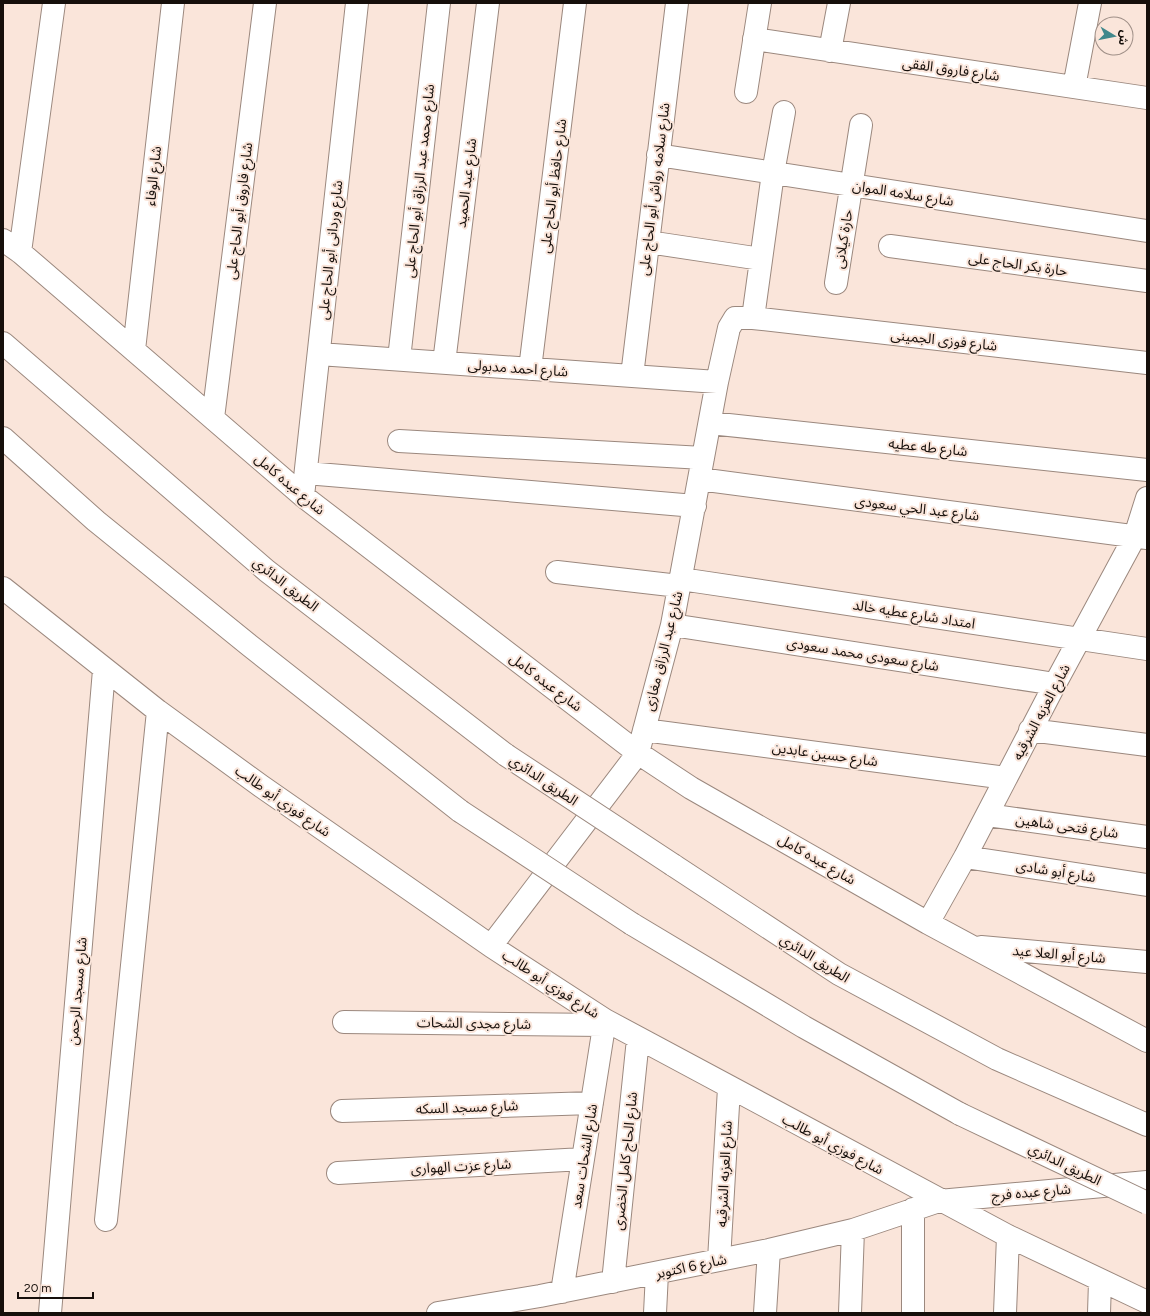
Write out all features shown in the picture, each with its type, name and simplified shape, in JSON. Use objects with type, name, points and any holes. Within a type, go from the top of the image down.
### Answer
[{"type":"main road","points":[[12,246],[54,3]]},
{"type":"main road","name":"شارع الوفاء","points":[[134,350],[173,3]]},
{"type":"main road","name":"شارع فاروق أبو الحاج على","points":[[213,418],[265,3]]},
{"type":"main road","name":"شارع وردانى أبو الحاج على","points":[[303,496],[357,3]]},
{"type":"main road","name":"شارع محمد عبد الرزاق أبو الحاج على","points":[[399,359],[439,3]]},
{"type":"main road","name":"شارع عبد الحميد","points":[[444,363],[488,3]]},
{"type":"main road","name":"شارع حافظ أبو الحاج على","points":[[530,369],[576,3]]},
{"type":"main road","name":"شارع سلامه رواش أبو الحاج على","points":[[632,376],[677,3]]},
{"type":"main road","points":[[746,92],[760,3]]},
{"type":"main road","points":[[830,51],[839,3]]},
{"type":"main road","points":[[1074,87],[1090,3]]},
{"type":"main road","name":"شارع فاروق الفقى","points":[[754,39],[1147,98]]},
{"type":"main road","points":[[747,318],[761,258],[784,112]]},
{"type":"main road","name":"حارة كيلانى","points":[[836,283],[861,125]]},
{"type":"main road","name":"شارع سلامه الموان","points":[[658,155],[1147,231]]},
{"type":"main road","points":[[648,242],[761,258]]},
{"type":"main road","name":"شارع عبده كامل","points":[[12,246],[303,496],[638,753],[692,788],[928,923],[1147,1041]]},
{"type":"main road","name":"حارة بكر الحاج على","points":[[890,246],[1147,281]]},
{"type":"main road","name":"شارع عبد الرزاق مغازى","points":[[491,946],[638,753],[672,625],[717,382],[731,322],[735,318],[747,318]]},
{"type":"main road","name":"شارع فوزى الجمينى","points":[[747,318],[1147,363]]},
{"type":"main road","name":"الطريق الدائري","points":[[3,343],[267,571],[506,755],[839,974],[997,1059],[1147,1125]]},
{"type":"main road","name":"شارع احمد مدبولى","points":[[319,354],[717,382]]},
{"type":"main road","name":"شارع طه عطيه","points":[[710,423],[1147,470]]},
{"type":"main road","name":"الطريق الدائري","points":[[3,438],[102,526],[249,645],[460,811],[632,924],[804,1027],[960,1114],[1147,1203]]},
{"type":"main road","points":[[399,440],[703,458]]},
{"type":"main road","points":[[306,473],[695,506]]},
{"type":"main road","name":"شارع عبد الحي سعودى","points":[[699,479],[1141,537]]},
{"type":"main road","name":"شارع العزبه الشرقيه","points":[[928,923],[987,815],[1030,730],[1079,640],[1141,537],[1147,498]]},
{"type":"main road","name":"امتداد شارع عطيه خالد","points":[[557,572],[680,582],[1147,649]]},
{"type":"main road","name":"شارع فوزي أبو طالب","points":[[3,588],[104,670],[267,790],[491,946],[604,1022],[939,1201],[1100,1281],[1147,1302]]},
{"type":"main road","name":"شارع سعودى محمد سعودى","points":[[672,625],[1055,684]]},
{"type":"main road","name":"شارع مسجد الرحمن","points":[[50,1313],[104,670]]},
{"type":"main road","points":[[106,1220],[158,711]]},
{"type":"main road","name":"شارع حسين عابدين","points":[[644,730],[1006,778]]},
{"type":"main road","points":[[1030,730],[1147,745]]},
{"type":"main road","name":"شارع فتحى شاهين","points":[[987,815],[1147,837]]},
{"type":"main road","name":"شارع أبو شادى","points":[[965,856],[1147,884]]},
{"type":"main road","name":"شارع أبو العلا عيد","points":[[971,946],[1147,962]]},
{"type":"main road","name":"شارع مجدى الشحات","points":[[344,1022],[604,1022]]},
{"type":"main road","name":"شارع الشحات سعد","points":[[562,1292],[604,1022]]},
{"type":"main road","name":"شارع الحاج كامل الخضرى","points":[[613,1282],[638,1039]]},
{"type":"main road","name":"شارع العزبه الشرقيه","points":[[719,1260],[729,1088]]},
{"type":"main road","name":"شارع مسجد السكه","points":[[342,1111],[592,1103]]},
{"type":"main road","name":"شارع عزت الهوارى","points":[[338,1173],[583,1159]]},
{"type":"main road","name":"شارع عبده فرج","points":[[939,1201],[1147,1182]]},
{"type":"main road","name":"شارع 6 اكتوبر","points":[[438,1313],[540,1305],[562,1292],[769,1250],[853,1230],[939,1201]]},
{"type":"main road","points":[[913,1209],[913,1313]]},
{"type":"main road","points":[[850,1313],[853,1230]]},
{"type":"main road","points":[[1005,1313],[1008,1236]]},
{"type":"main road","points":[[765,1313],[769,1250]]},
{"type":"main road","points":[[655,1313],[657,1273]]},
{"type":"main road","points":[[1099,1313],[1100,1281]]}]
